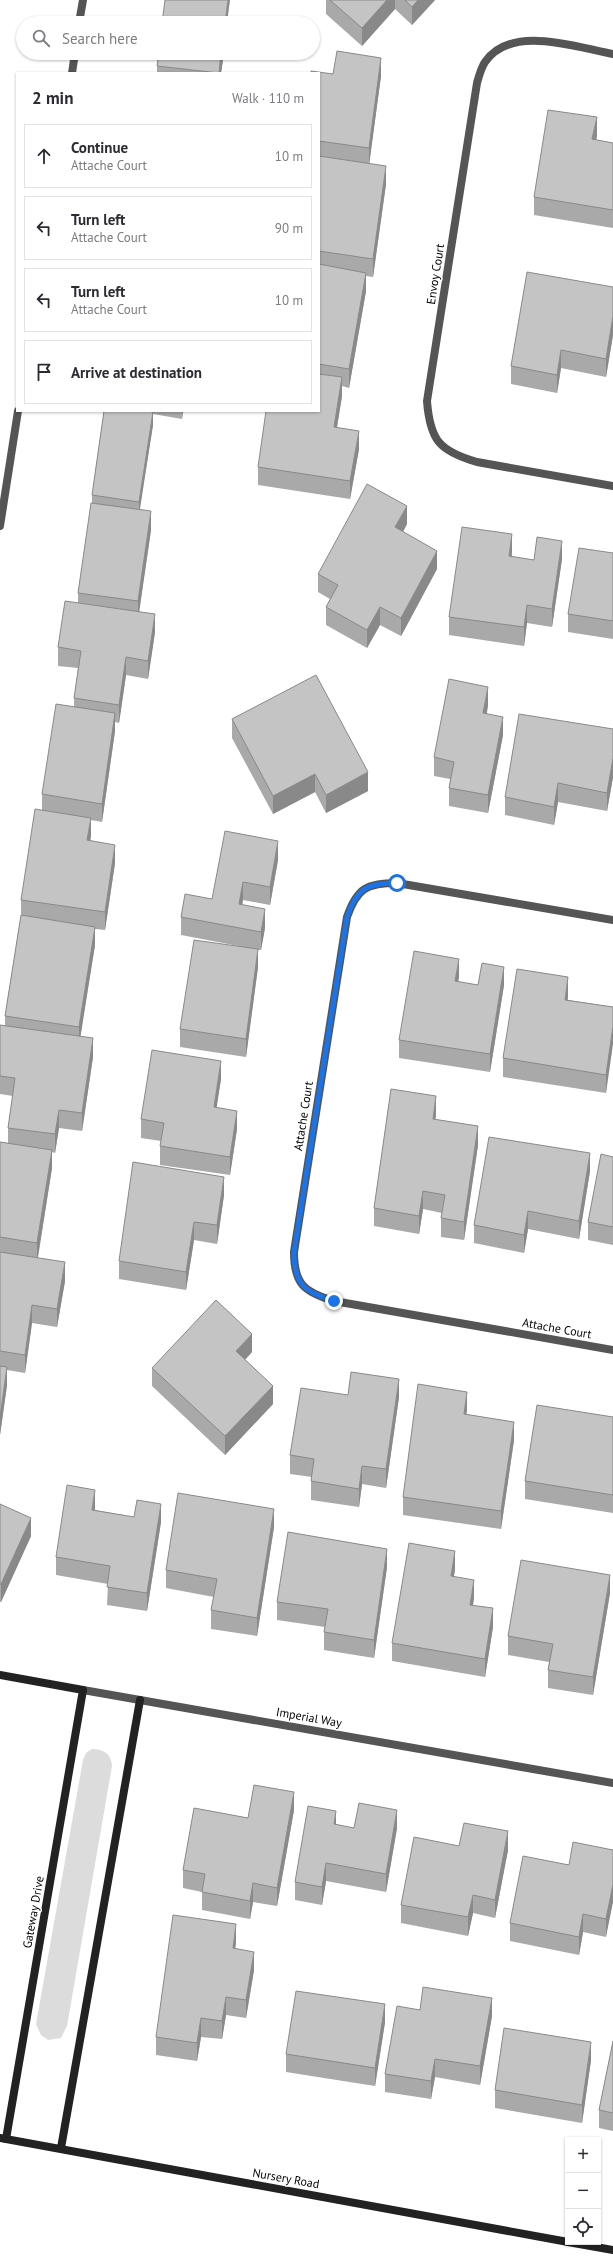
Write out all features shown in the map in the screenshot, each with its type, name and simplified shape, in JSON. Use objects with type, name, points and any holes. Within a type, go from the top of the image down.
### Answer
[{"type":"street","points":[[80,16],[83,0]]},
{"type":"street","name":"Envoy Court","points":[[613,54],[543,41],[518,41],[498,49],[485,63],[477,83],[427,400],[429,423],[438,443],[456,456],[477,462],[613,486]]},
{"type":"street","points":[[72,72],[74,60]]},
{"type":"street","points":[[0,526],[18,412]]},
{"type":"street","name":"Attache Court","points":[[613,920],[397,883],[381,883],[365,887],[353,900],[344,932],[294,1252],[294,1269],[302,1286],[317,1296],[334,1301],[613,1350]]},
{"type":"street","name":"Imperial Way","points":[[0,1675],[613,1783]]},
{"type":"street","name":"Gateway Drive","points":[[3,2139],[84,1690]]},
{"type":"street","points":[[61,2148],[140,1700]]},
{"type":"street","name":"Nursery Road","points":[[3,2139],[61,2148],[565,2241]]},
{"type":"street","name":"Nursery Road","points":[[585,2245],[613,2250]]},
{"type":"shaded area","points":[[92,1749],[100,1750],[106,1753],[110,1758],[112,1766],[67,2026],[61,2038],[48,2040],[41,2035],[36,2024],[83,1760],[86,1753]]},
{"type":"building","points":[[165,0],[228,0],[226,16],[163,16]]},
{"type":"building","points":[[330,0],[387,0],[362,28]]},
{"type":"building","points":[[405,0],[418,0],[412,7]]},
{"type":"building","points":[[337,51],[381,58],[369,148],[320,141],[320,72],[333,74]]},
{"type":"building","points":[[158,60],[220,60],[219,72],[157,66]]},
{"type":"building","points":[[548,110],[597,117],[592,139],[613,143],[613,210],[534,197]]},
{"type":"building","points":[[320,156],[386,166],[373,259],[320,251]]},
{"type":"building","points":[[320,264],[366,273],[349,369],[320,364]]},
{"type":"building","points":[[527,272],[613,287],[613,316],[606,359],[561,350],[557,375],[511,366]]},
{"type":"building","points":[[320,374],[342,377],[334,427],[359,431],[350,481],[258,467],[266,412],[320,412]]},
{"type":"building","points":[[104,412],[153,412],[139,502],[92,495]]},
{"type":"building","points":[[367,484],[407,506],[395,527],[437,551],[401,618],[380,607],[367,630],[326,607],[338,585],[318,574]]},
{"type":"building","points":[[91,503],[151,511],[138,601],[78,593]]},
{"type":"building","points":[[462,527],[512,534],[509,556],[534,560],[537,537],[562,541],[552,609],[527,605],[524,627],[449,617]]},
{"type":"building","points":[[579,548],[613,553],[613,621],[568,614]]},
{"type":"building","points":[[65,601],[155,614],[148,661],[126,657],[119,705],[74,698],[81,651],[58,647]]},
{"type":"building","points":[[316,675],[368,772],[326,795],[315,774],[273,796],[232,719]]},
{"type":"building","points":[[449,679],[488,687],[483,713],[503,717],[488,795],[449,788],[454,762],[434,757]]},
{"type":"building","points":[[56,704],[115,713],[102,804],[42,794]]},
{"type":"building","points":[[519,714],[613,729],[613,758],[607,793],[558,783],[554,807],[505,797]]},
{"type":"building","points":[[35,809],[91,818],[87,840],[115,845],[105,912],[21,900]]},
{"type":"building","points":[[225,831],[278,841],[270,887],[243,882],[239,904],[265,909],[261,932],[181,917],[185,894],[212,899]]},
{"type":"building","points":[[21,915],[95,927],[79,1027],[5,1016]]},
{"type":"building","points":[[194,940],[258,949],[246,1039],[180,1029]]},
{"type":"building","points":[[414,951],[459,959],[455,981],[478,985],[482,963],[504,967],[490,1054],[399,1040]]},
{"type":"building","points":[[517,969],[568,977],[565,1000],[613,1007],[613,1026],[606,1075],[503,1058]]},
{"type":"building","points":[[0,1025],[93,1038],[82,1113],[59,1110],[55,1134],[8,1128],[15,1078],[0,1076]]},
{"type":"building","points":[[152,1050],[221,1061],[214,1107],[237,1111],[230,1157],[160,1146],[164,1123],[141,1119]]},
{"type":"building","points":[[391,1089],[436,1096],[433,1119],[478,1126],[464,1222],[441,1218],[445,1195],[423,1191],[419,1216],[374,1208]]},
{"type":"building","points":[[489,1137],[590,1153],[579,1221],[528,1211],[524,1235],[474,1225]]},
{"type":"building","points":[[0,1142],[52,1150],[37,1243],[0,1237]]},
{"type":"building","points":[[601,1154],[613,1157],[613,1227],[588,1222]]},
{"type":"building","points":[[133,1162],[224,1177],[217,1225],[194,1222],[186,1272],[119,1261]]},
{"type":"building","points":[[0,1252],[65,1262],[57,1309],[32,1305],[25,1355],[0,1351]]},
{"type":"building","points":[[216,1300],[252,1334],[236,1351],[273,1386],[225,1436],[152,1368]]},
{"type":"building","points":[[0,1366],[7,1367],[0,1417]]},
{"type":"building","points":[[351,1372],[399,1379],[386,1469],[362,1466],[359,1489],[311,1481],[314,1459],[290,1455],[301,1388],[348,1395]]},
{"type":"building","points":[[418,1384],[467,1392],[464,1414],[514,1422],[501,1511],[403,1497]]},
{"type":"building","points":[[537,1405],[613,1417],[613,1495],[525,1481]]},
{"type":"building","points":[[67,1485],[95,1490],[92,1510],[134,1517],[137,1500],[161,1504],[147,1593],[107,1587],[110,1566],[56,1557]]},
{"type":"building","points":[[178,1493],[274,1509],[257,1618],[211,1610],[217,1579],[166,1570]]},
{"type":"building","points":[[0,1504],[31,1518],[1,1584],[0,1584]]},
{"type":"building","points":[[288,1532],[387,1549],[374,1640],[324,1632],[328,1609],[277,1602]]},
{"type":"building","points":[[409,1543],[455,1551],[451,1576],[474,1580],[470,1605],[493,1608],[485,1659],[392,1643]]},
{"type":"building","points":[[521,1560],[610,1575],[593,1677],[548,1670],[553,1644],[508,1636]]},
{"type":"building","points":[[254,1785],[294,1792],[277,1888],[253,1883],[250,1901],[202,1892],[205,1874],[183,1870],[194,1808],[248,1818]]},
{"type":"building","points":[[359,1803],[397,1810],[386,1874],[326,1863],[322,1887],[295,1882],[308,1806],[336,1811],[334,1824],[354,1828]]},
{"type":"building","points":[[464,1823],[508,1831],[495,1900],[473,1895],[468,1917],[401,1905],[414,1837],[459,1846]]},
{"type":"building","points":[[573,1842],[613,1850],[613,1884],[606,1919],[583,1914],[579,1937],[510,1923],[523,1856],[569,1865]]},
{"type":"building","points":[[173,1915],[236,1924],[233,1948],[254,1952],[246,2000],[226,1997],[222,2021],[201,2018],[197,2043],[156,2037]]},
{"type":"building","points":[[423,1987],[492,1998],[480,2066],[435,2059],[431,2081],[385,2074],[397,2006],[420,2010]]},
{"type":"building","points":[[296,1991],[385,2004],[375,2068],[286,2054]]},
{"type":"building","points":[[504,2028],[591,2042],[582,2105],[495,2090]]},
{"type":"building","points":[[613,2041],[613,2113],[599,2110]]},
{"type":"route","points":[[334,1301],[317,1296],[302,1286],[294,1269],[294,1252],[347,917],[353,900],[365,887],[381,883],[397,883]]}]
